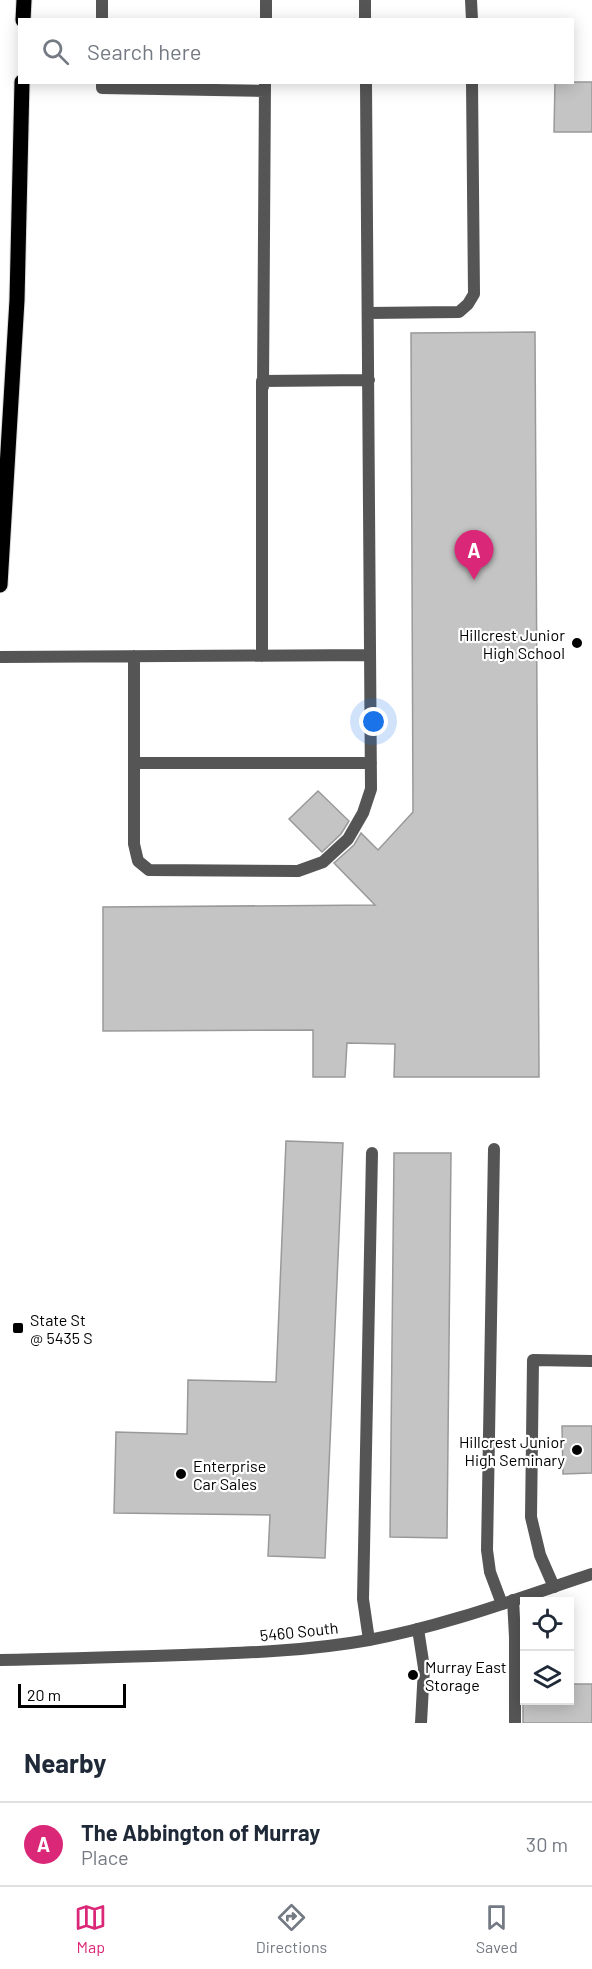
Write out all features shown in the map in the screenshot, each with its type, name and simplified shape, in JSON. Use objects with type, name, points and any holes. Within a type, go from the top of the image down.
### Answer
[{"type":"main road","points":[[23,18],[24,0]]},
{"type":"main road","points":[[0,585],[18,300],[22,84]]},
{"type":"street","points":[[102,0],[102,18]]},
{"type":"street","points":[[266,0],[266,18]]},
{"type":"street","points":[[365,0],[365,18]]},
{"type":"street","points":[[471,0],[472,18]]},
{"type":"street","points":[[134,656],[134,844],[138,861],[149,870],[298,871],[323,862],[348,839],[363,813],[371,789],[366,84]]},
{"type":"street","points":[[368,313],[459,312],[474,294],[472,84]]},
{"type":"street","points":[[102,85],[265,87],[262,656]]},
{"type":"street","points":[[262,381],[369,380]]},
{"type":"street","points":[[0,657],[370,655]]},
{"type":"street","points":[[134,763],[371,763]]},
{"type":"street","points":[[494,1149],[487,1550],[490,1572],[507,1602],[515,1637],[515,1723]]},
{"type":"street","points":[[369,1640],[363,1599],[372,1153]]},
{"type":"street","points":[[554,1587],[540,1555],[531,1517],[533,1360],[592,1361]]},
{"type":"street","name":"5460 South","points":[[0,1660],[236,1653],[306,1648],[369,1640],[418,1629],[592,1574]]},
{"type":"street","points":[[418,1629],[424,1668],[421,1723]]},
{"type":"building","points":[[592,82],[592,132],[554,132],[555,84]]},
{"type":"building","points":[[535,332],[539,1077],[394,1077],[395,1044],[347,1043],[345,1077],[313,1077],[313,1030],[103,1031],[103,907],[375,905],[334,863],[354,845],[361,833],[378,850],[413,812],[411,333]]},
{"type":"building","points":[[318,791],[349,821],[341,834],[322,852],[289,819]]},
{"type":"building","points":[[286,1141],[343,1143],[325,1558],[268,1556],[270,1515],[114,1513],[116,1432],[187,1434],[188,1380],[276,1382]]},
{"type":"building","points":[[394,1153],[451,1153],[447,1538],[390,1537]]},
{"type":"building","name":"Hillcrest Junior High Seminary","points":[[562,1426],[592,1426],[592,1473],[563,1474]]},
{"type":"building","points":[[574,1684],[592,1684],[592,1723],[523,1723],[523,1705],[574,1705]]},
{"type":"place","name":"The Abbington of Murray","points":[[474,580]]},
{"type":"place","name":"Hillcrest Junior High School","points":[[577,643]]},
{"type":"place","name":"State St @ 5435 S","points":[[18,1328]]},
{"type":"place","name":"Hillcrest Junior High Seminary","points":[[577,1450]]},
{"type":"place","name":"Enterprise Car Sales","points":[[181,1474]]},
{"type":"place","name":"Murray East Storage","points":[[413,1675]]}]
